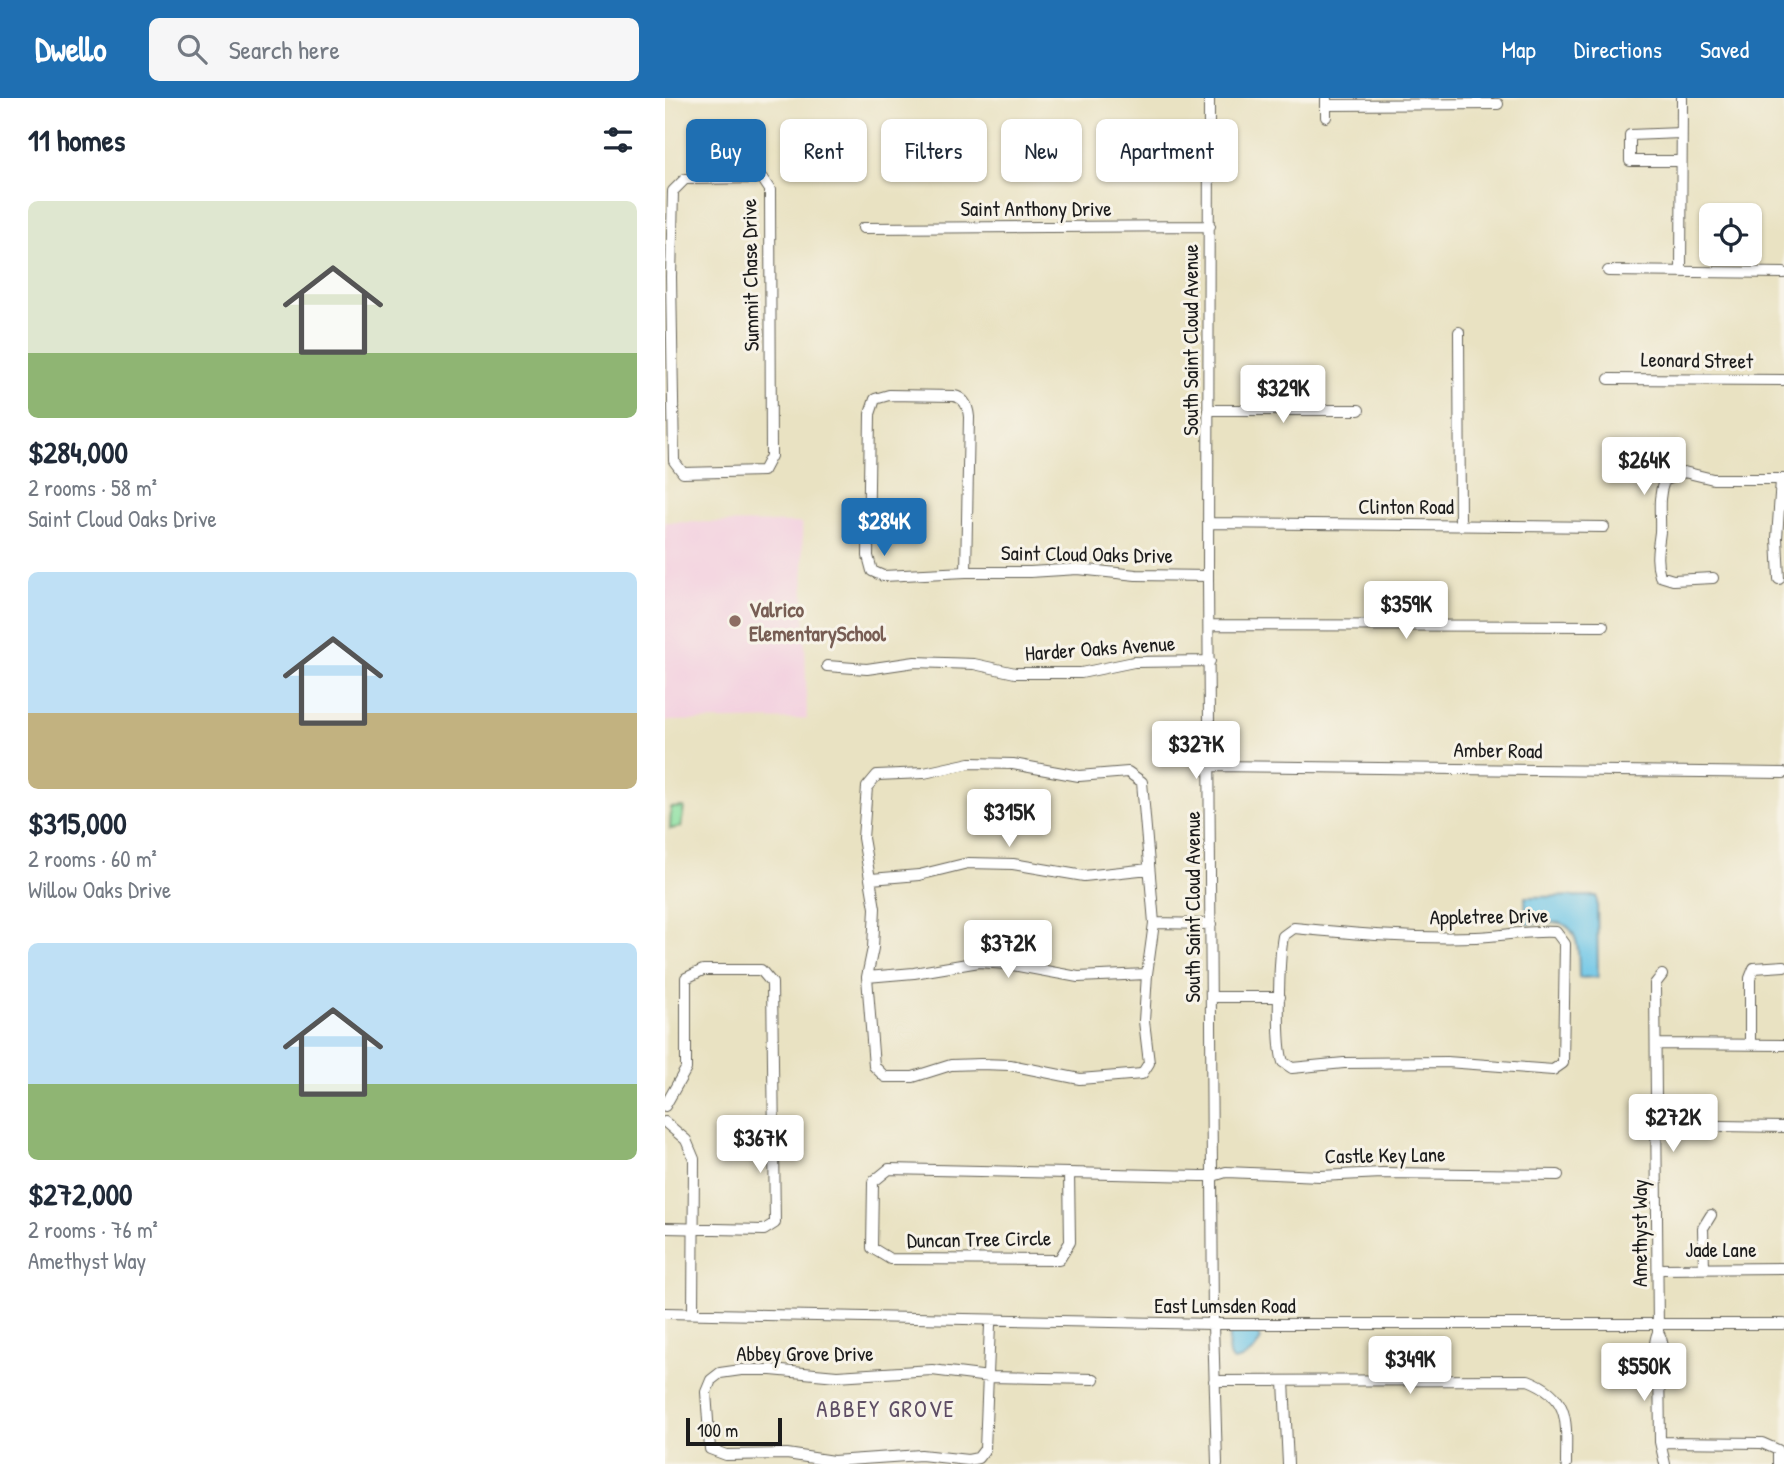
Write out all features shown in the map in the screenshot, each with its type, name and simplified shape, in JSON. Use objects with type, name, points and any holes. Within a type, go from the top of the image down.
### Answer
[{"type":"street","name":"South Saint Cloud Avenue","points":[[1209,98],[1208,576],[1213,1324],[1217,1464]]},
{"type":"street","points":[[1681,272],[1682,98]]},
{"type":"street","points":[[1326,117],[1326,101],[1480,101],[1498,104]]},
{"type":"street","points":[[1681,133],[1630,135],[1630,161],[1681,161]]},
{"type":"street","name":"Summit Chase Drive","points":[[685,178],[762,178],[770,190],[771,456],[763,471],[683,473],[674,461],[668,277],[673,191],[685,178]]},
{"type":"street","name":"Saint Anthony Drive","points":[[863,228],[1210,226]]},
{"type":"street","points":[[1608,271],[1784,273]]},
{"type":"street","points":[[1459,332],[1460,525]]},
{"type":"street","name":"Leonard Street","points":[[1609,379],[1784,380]]},
{"type":"street","name":"Saint Cloud Oaks Drive","points":[[966,572],[969,417],[966,403],[954,396],[878,397],[872,403],[870,414],[868,556],[871,570],[883,576],[1078,569],[1136,575],[1208,576]]},
{"type":"street","points":[[1208,410],[1359,410]]},
{"type":"street","points":[[1713,578],[1674,580],[1660,576],[1656,563],[1660,529],[1659,494],[1664,481],[1684,472],[1713,479],[1783,480],[1777,538],[1779,579]]},
{"type":"street","name":"Clinton Road","points":[[1208,523],[1604,527]]},
{"type":"street","points":[[1209,625],[1603,626]]},
{"type":"street","name":"Harder Oaks Avenue","points":[[827,666],[867,669],[915,662],[974,664],[1014,673],[1081,673],[1134,662],[1210,661]]},
{"type":"street","points":[[970,763],[1013,764],[1079,776],[1128,772],[1142,782],[1149,869],[1154,923],[1144,1021],[1149,1063],[1142,1074],[1080,1079],[1010,1065],[981,1064],[951,1065],[913,1077],[885,1077],[874,1066],[867,977],[873,948],[875,908],[863,838],[867,787],[877,775],[924,773],[970,763]]},
{"type":"street","name":"Amber Road","points":[[1211,766],[1784,773]]},
{"type":"street","points":[[871,878],[919,875],[968,863],[1013,864],[1084,876],[1149,869]]},
{"type":"street","points":[[1154,923],[1211,924]]},
{"type":"street","name":"Appletree Drive","points":[[1294,928],[1389,937],[1478,937],[1533,931],[1556,932],[1565,944],[1563,1063],[1553,1070],[1405,1060],[1292,1068],[1283,1062],[1280,1053],[1280,997],[1283,936],[1294,928]]},
{"type":"street","points":[[867,977],[913,973],[979,962],[1007,964],[1079,977],[1147,974]]},
{"type":"street","points":[[1750,1044],[1750,978],[1754,968],[1784,966]]},
{"type":"street","points":[[665,1106],[686,1069],[686,978],[703,970],[761,970],[772,983],[775,1223],[764,1230],[665,1228]]},
{"type":"street","name":"Amethyst Way","points":[[1662,975],[1655,984],[1658,1269],[1658,1328],[1655,1340],[1659,1363],[1660,1442],[1665,1464]]},
{"type":"street","points":[[1212,997],[1280,997]]},
{"type":"street","points":[[1656,1044],[1784,1045]]},
{"type":"street","points":[[665,1122],[686,1140],[694,1159],[693,1313]]},
{"type":"street","points":[[1657,1125],[1784,1127]]},
{"type":"street","name":"Duncan Tree Circle","points":[[1069,1173],[1069,1242],[1059,1260],[890,1259],[872,1248],[873,1182],[889,1170],[1069,1173],[1213,1176]]},
{"type":"street","name":"Castle Key Lane","points":[[1213,1176],[1226,1172],[1320,1176],[1382,1173],[1558,1175]]},
{"type":"street","points":[[1704,1268],[1703,1228],[1711,1214]]},
{"type":"street","name":"Jade Lane","points":[[1658,1269],[1784,1268]]},
{"type":"street","name":"East Lumsden Road","points":[[665,1313],[1213,1324],[1658,1328],[1784,1324]]},
{"type":"street","name":"Abbey Grove Drive","points":[[990,1321],[989,1377],[985,1449],[978,1458],[968,1460],[921,1455],[833,1462],[787,1454],[726,1455],[710,1449],[706,1392],[712,1380],[720,1373],[771,1370],[837,1376],[932,1370],[989,1377],[1094,1379]]},
{"type":"street","points":[[1214,1381],[1528,1380],[1545,1387],[1563,1410],[1566,1423],[1566,1464]]},
{"type":"street","points":[[1284,1381],[1288,1464]]},
{"type":"street","points":[[1660,1442],[1762,1443],[1778,1450],[1778,1464]]},
{"type":"shaded area","name":"Valrico ElementarySchool","points":[[665,522],[802,523],[807,719],[665,721]]},
{"type":"green space","points":[[684,807],[681,827],[670,829],[671,808]]},
{"type":"water","points":[[1597,896],[1598,977],[1579,978],[1577,946],[1572,932],[1560,923],[1526,924],[1525,897]]},
{"type":"water","points":[[1235,1331],[1258,1333],[1261,1339],[1250,1354],[1233,1361],[1229,1353],[1229,1336]]},
{"type":"place","name":"Valrico ElementarySchool","points":[[735,621]]},
{"type":"district","name":"ABBEY GROVE","points":[[886,1408]]}]
